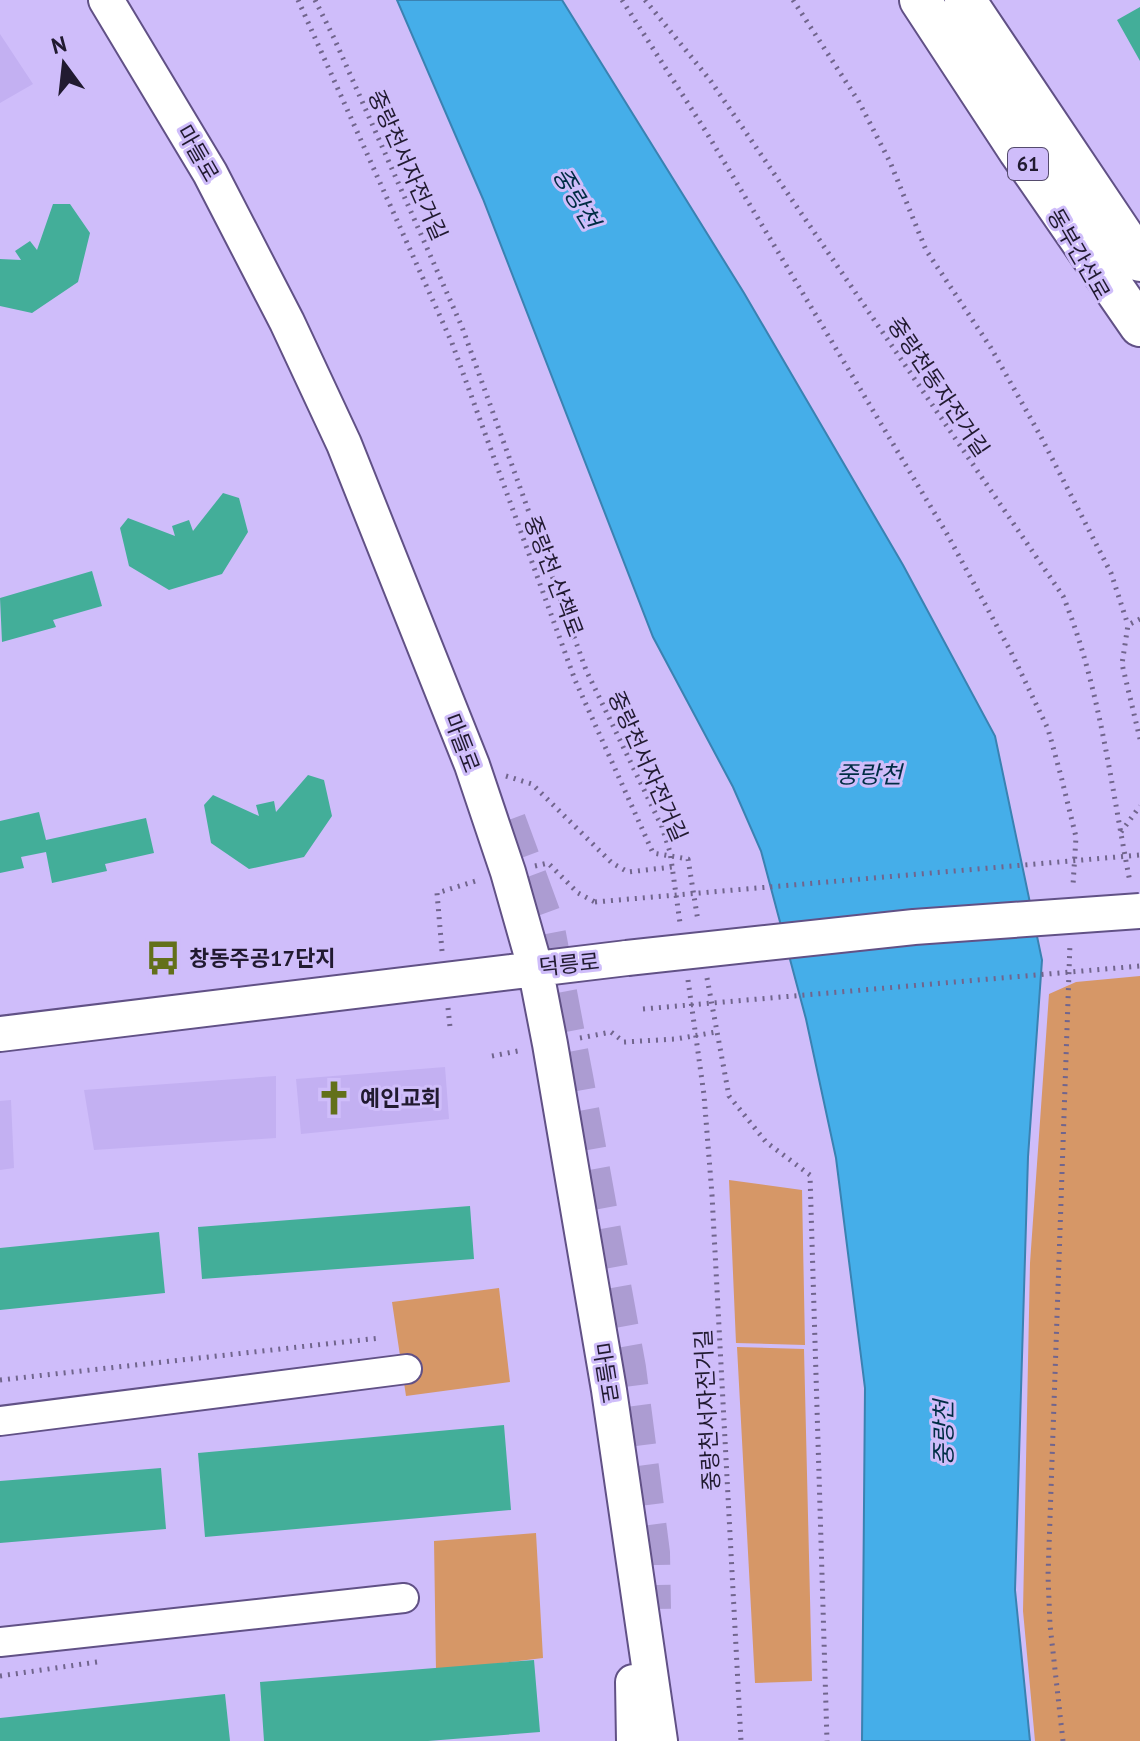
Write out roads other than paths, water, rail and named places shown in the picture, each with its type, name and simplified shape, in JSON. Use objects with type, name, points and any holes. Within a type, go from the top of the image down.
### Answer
[{"type":"highway","name":"동부간선로","points":[[920,0],[1019,151],[1140,357]]},
{"type":"highway","points":[[965,0],[1136,260]]},
{"type":"highway","points":[[982,0],[1002,54]]},
{"type":"highway","points":[[979,87],[1098,200]]},
{"type":"highway","name":"동부간선로","points":[[1019,151],[1140,326]]},
{"type":"main road","name":"마들로","points":[[106,0],[210,173],[287,322],[344,444],[472,765],[508,872],[535,967],[550,1044],[609,1390],[660,1741]]},
{"type":"main road","name":"덕릉로","points":[[0,1034],[535,967],[914,927],[1140,911]]},
{"type":"main road","name":"마들로","points":[[631,1550],[634,1741]]},
{"type":"street","points":[[0,1421],[407,1369]]},
{"type":"street","points":[[0,1642],[404,1598]]},
{"type":"water","name":"중랑천","points":[[397,0],[562,0],[744,293],[903,565],[995,736],[1042,960],[1028,1157],[1015,1590],[1030,1741],[862,1741],[865,1388],[836,1158],[806,1019],[761,851],[733,787],[653,637],[483,199]]},
{"type":"tunnel","points":[[506,821],[544,924],[574,1082],[626,1368],[650,1553],[651,1609]]},
{"type":"place","name":"창동주공17단지","points":[[163,958]]},
{"type":"place","name":"예인교회","points":[[334,1098]]}]
